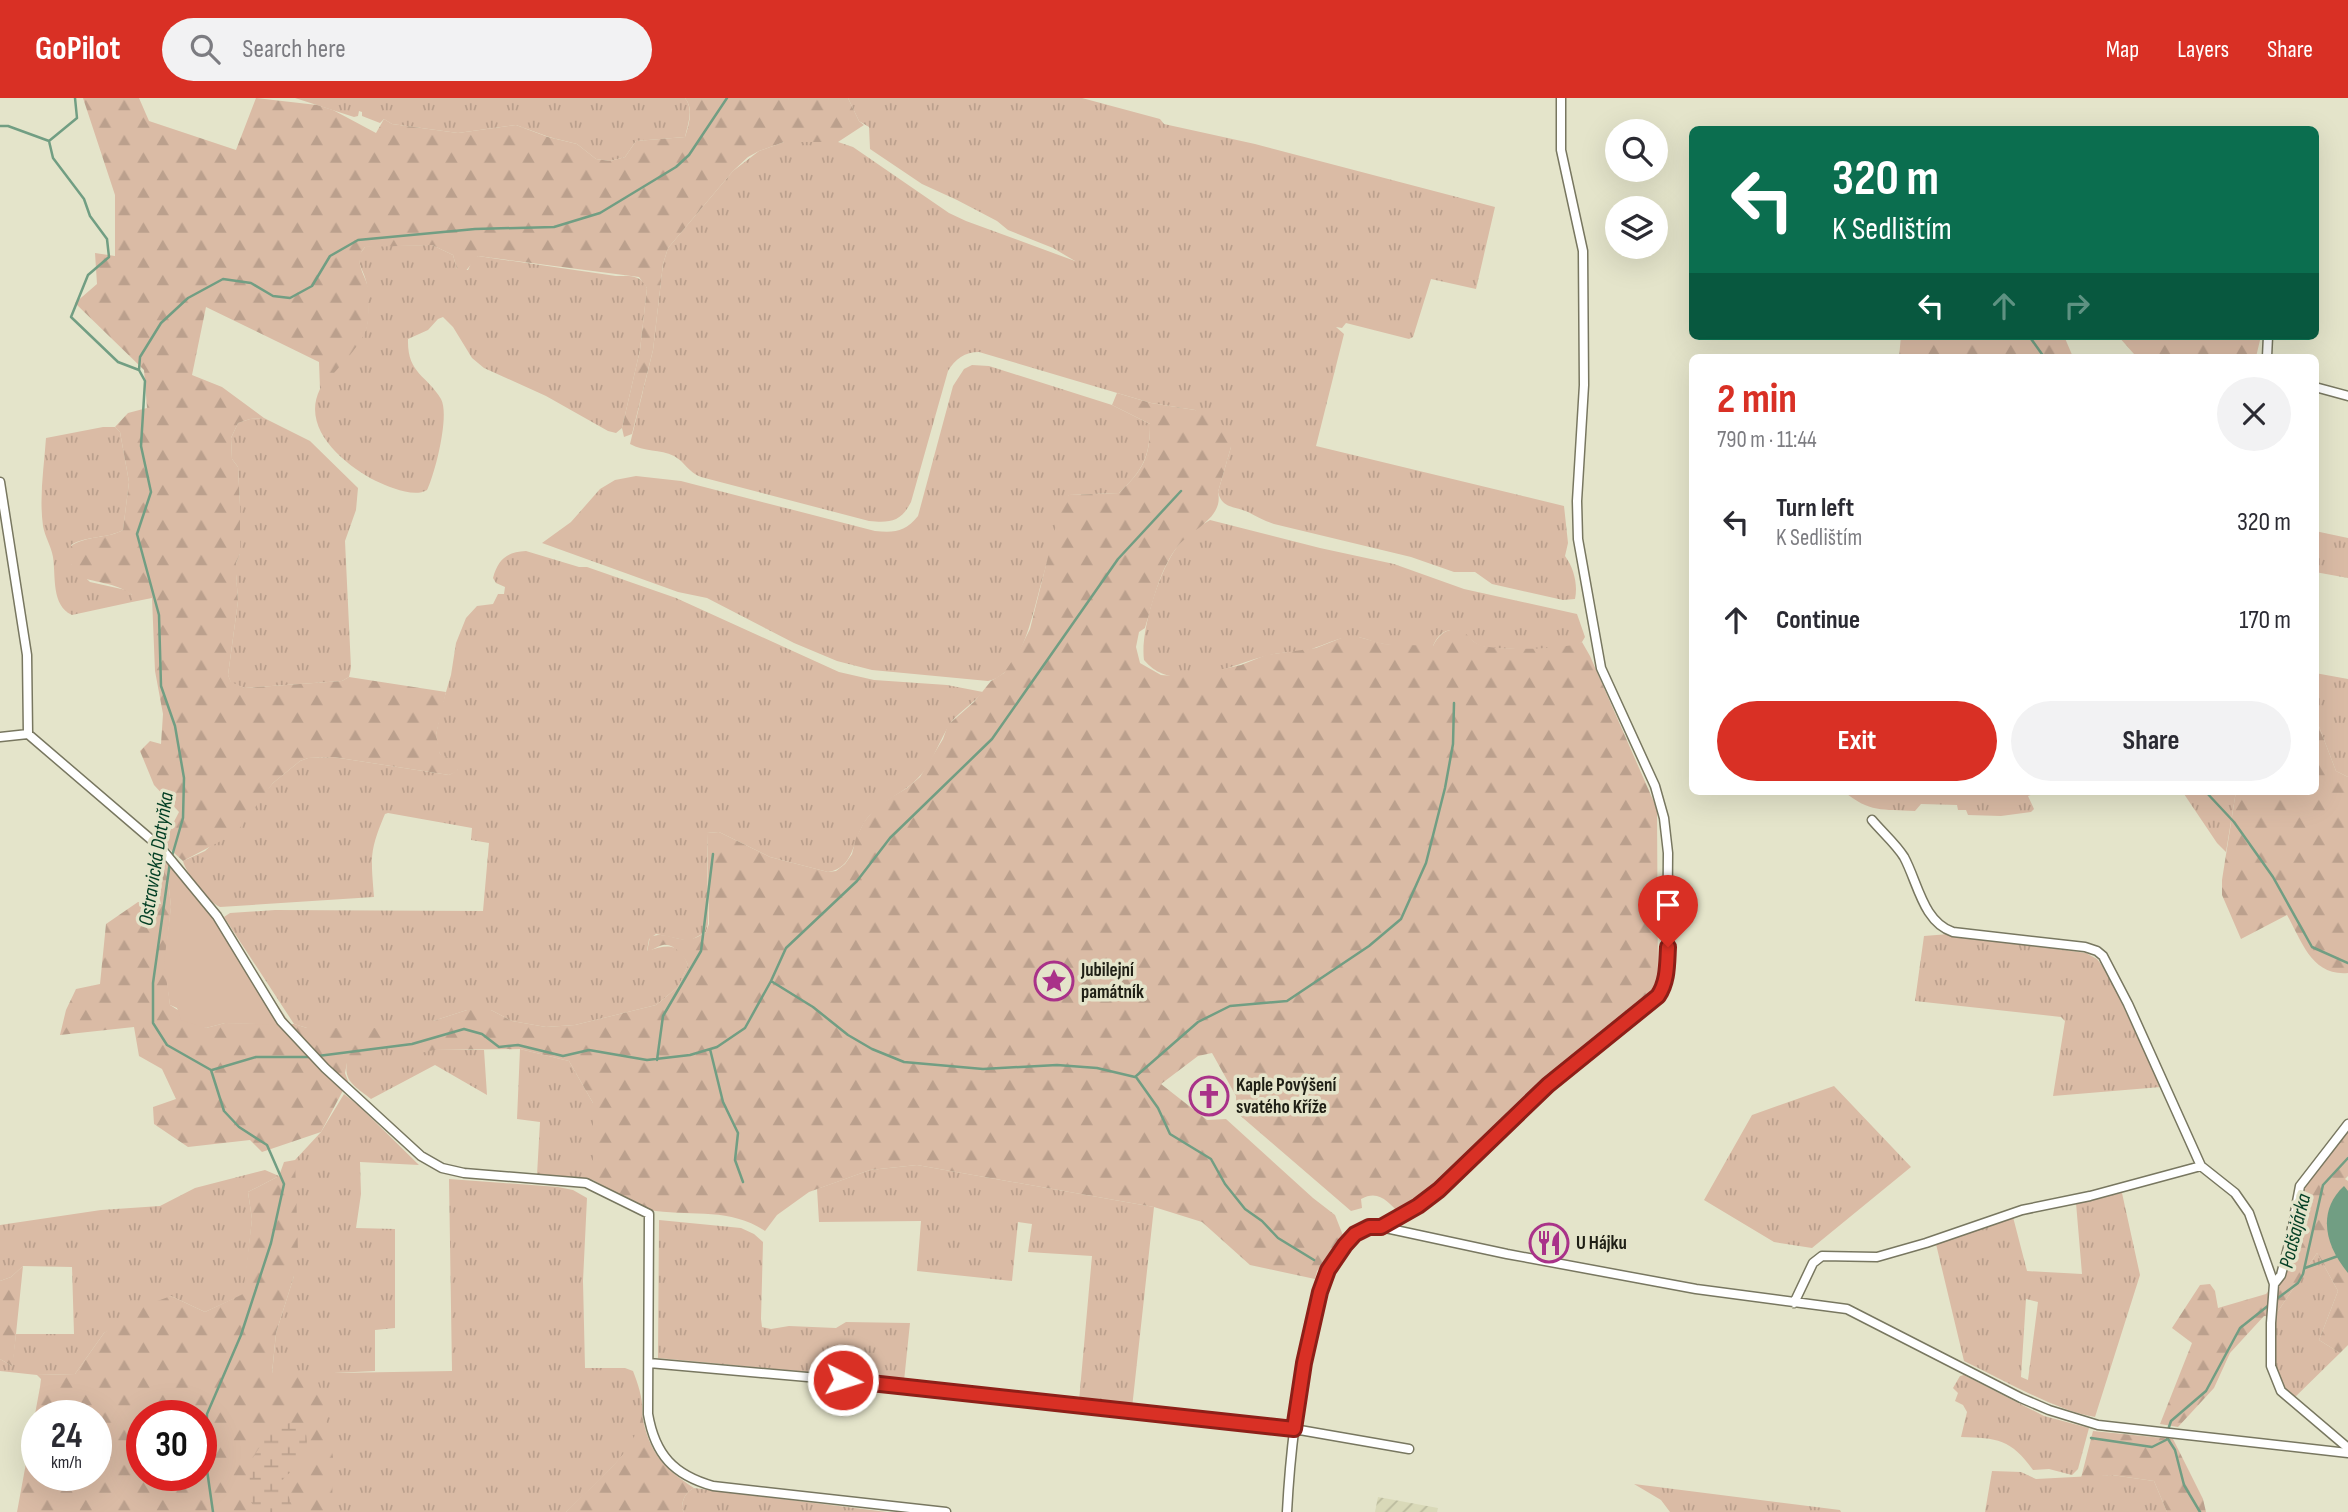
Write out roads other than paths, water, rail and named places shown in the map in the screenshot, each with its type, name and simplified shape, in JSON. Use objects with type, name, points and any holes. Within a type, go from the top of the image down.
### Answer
[{"type":"street","points":[[1381,1227],[1418,1206],[1439,1190],[1548,1085],[1658,996],[1667,971],[1668,853],[1664,818],[1655,786],[1601,667],[1578,539],[1577,501],[1584,385],[1583,251],[1561,150],[1562,98]]},
{"type":"street","points":[[2319,388],[2348,396]]},
{"type":"street","points":[[0,482],[27,655],[27,734]]},
{"type":"street","points":[[0,737],[27,734],[162,848],[217,916],[281,1021],[325,1068],[421,1156],[442,1168],[464,1173],[586,1183],[649,1214],[648,1414],[652,1436],[662,1454],[677,1471],[713,1486],[946,1512]]},
{"type":"street","points":[[1871,820],[1903,855],[1923,901],[1935,921],[1944,929],[2085,947],[2103,956],[2128,1004],[2201,1166],[2235,1193],[2249,1213],[2274,1284],[2271,1366],[2281,1391],[2348,1448]]},
{"type":"street","points":[[2274,1284],[2281,1275],[2290,1244],[2300,1185],[2348,1124]]},
{"type":"street","points":[[1794,1303],[1812,1263],[1822,1256],[1877,1257],[2022,1210],[2090,1196],[2201,1166]]},
{"type":"street","points":[[1287,1512],[1294,1429],[1310,1331],[1325,1276],[1340,1250],[1355,1234],[1369,1227],[1381,1227],[1613,1275],[1835,1307],[1860,1314],[1969,1372],[2049,1410],[2104,1426],[2348,1453]]},
{"type":"street","points":[[649,1363],[898,1385],[1294,1429],[1409,1449]]},
{"type":"waterway","points":[[49,141],[77,118],[75,98]]},
{"type":"waterway","points":[[139,370],[140,357],[161,323],[188,298],[223,279],[251,283],[273,296],[290,298],[312,286],[330,256],[358,240],[475,229],[554,227],[600,213],[676,167],[689,155],[727,98]]},
{"type":"waterway","name":"Ostravická Datyňka","points":[[0,126],[8,126],[49,141],[53,158],[84,199],[90,216],[107,239],[109,257],[88,275],[71,317],[118,362],[139,370],[145,381],[141,446],[151,492],[137,534],[159,615],[161,686],[175,726],[184,778],[183,818],[172,856]]},
{"type":"waterway","points":[[2032,340],[2042,354]]},
{"type":"waterway","points":[[771,981],[786,948],[857,881],[890,838],[992,739],[1118,559],[1181,491]]},
{"type":"waterway","points":[[318,1056],[412,1044],[464,1029],[482,1034],[499,1047],[518,1045],[563,1056],[589,1050],[647,1060],[690,1055],[717,1047],[745,1028],[771,981],[813,1007],[848,1035],[872,1049],[904,1062],[983,1069],[1057,1065],[1097,1068],[1135,1077],[1198,1022],[1230,1006],[1287,1001],[1369,946],[1401,919],[1426,863],[1445,788],[1453,744],[1454,703]]},
{"type":"waterway","points":[[2209,795],[2234,822],[2273,877],[2312,947],[2348,963]]},
{"type":"waterway","points":[[657,1060],[663,1016],[701,951],[713,854]]},
{"type":"waterway","name":"Ostravická Datyňka","points":[[170,862],[153,983],[153,1023],[167,1045],[211,1070],[224,1111],[239,1127],[267,1145],[284,1184],[271,1243],[241,1335],[207,1414],[206,1463],[213,1512]]},
{"type":"waterway","points":[[710,1049],[723,1102],[738,1133],[735,1160],[743,1182]]},
{"type":"waterway","points":[[212,1070],[256,1057],[312,1057]]},
{"type":"waterway","points":[[1136,1077],[1158,1108],[1170,1134],[1211,1159],[1225,1184],[1245,1209],[1262,1221],[1278,1238],[1314,1260]]},
{"type":"waterway","name":"Podšajárka","points":[[2274,1301],[2298,1283],[2303,1274],[2323,1185],[2348,1158]]},
{"type":"waterway","points":[[2305,1268],[2338,1256]]},
{"type":"waterway","name":"Podšajárka","points":[[2200,1512],[2184,1485],[2175,1450],[2166,1436],[2171,1421],[2206,1391],[2240,1328],[2269,1305]]},
{"type":"waterway","points":[[2091,1438],[2152,1447],[2166,1440]]},
{"type":"place","name":"Jubilejní památník","points":[[1054,981]]},
{"type":"place","name":"Kaple Povýšení svatého Kříže","points":[[1209,1096]]},
{"type":"place","name":"U Hájku","points":[[1549,1243]]}]
